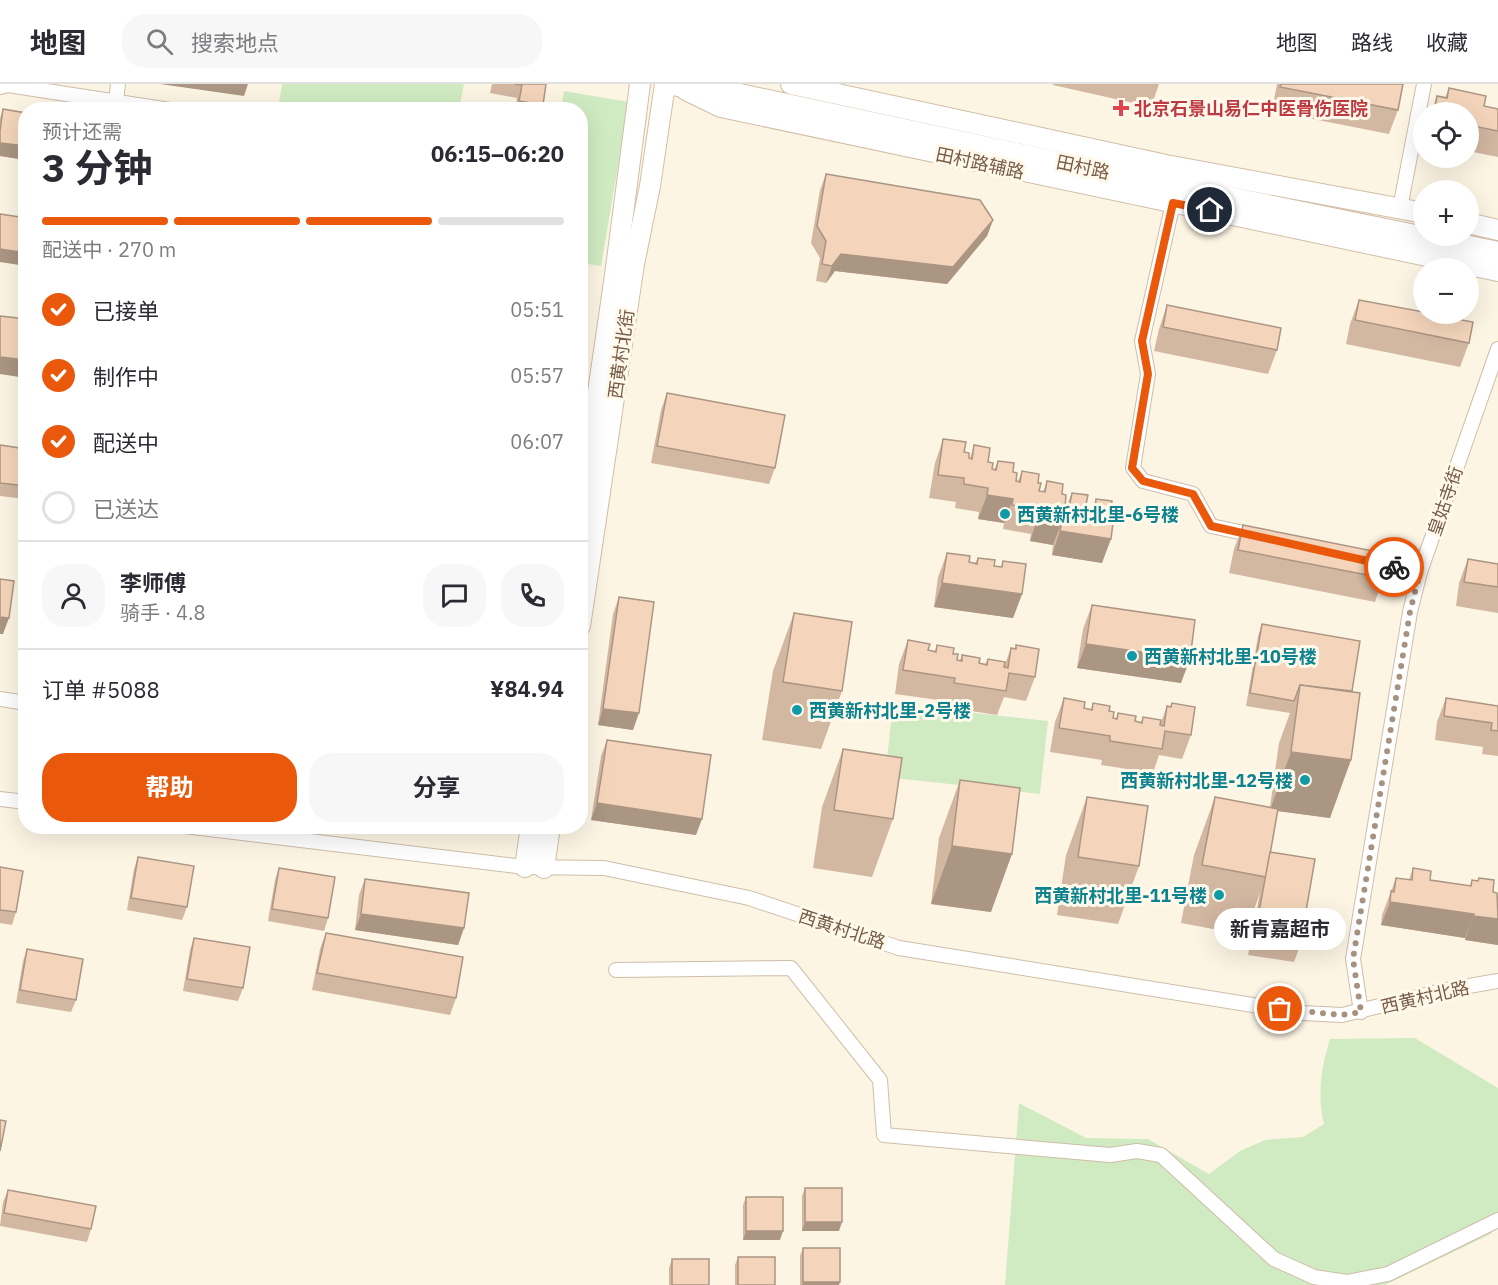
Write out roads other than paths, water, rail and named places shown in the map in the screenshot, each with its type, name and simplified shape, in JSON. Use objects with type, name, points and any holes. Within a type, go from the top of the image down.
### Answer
[{"type":"street","points":[[116,100],[118,84]]},
{"type":"street","name":"西黄村北街","points":[[588,461],[640,84]]},
{"type":"street","name":"田村路","points":[[792,84],[1166,165],[1413,211]]},
{"type":"street","points":[[1400,208],[1424,84]]},
{"type":"street","points":[[0,87],[8,85],[127,102]]},
{"type":"street","name":"西黄村北街","points":[[588,572],[634,264],[670,85]]},
{"type":"street","name":"田村路","points":[[670,85],[707,87],[1249,209],[1498,252]]},
{"type":"street","name":"田村路辅路","points":[[670,85],[721,107],[1173,203],[1249,209],[1498,271]]},
{"type":"street","points":[[1173,203],[1142,341],[1148,374],[1132,468],[1143,481],[1193,494],[1211,526],[1269,539]]},
{"type":"street","points":[[1479,226],[1498,230]]},
{"type":"street","name":"皇姑寺街","points":[[1361,1012],[1353,959],[1410,612],[1420,572],[1498,349]]},
{"type":"street","points":[[1350,557],[1420,572]]},
{"type":"street","points":[[0,699],[18,702]]},
{"type":"street","points":[[0,799],[18,801]]},
{"type":"street","name":"西黄村北路","points":[[252,834],[534,867],[604,868],[750,898],[899,948],[1302,1013],[1342,1015],[1361,1012],[1446,990],[1498,981]]},
{"type":"street","points":[[532,834],[534,867]]},
{"type":"street","points":[[534,867],[547,834]]},
{"type":"street","points":[[616,970],[791,968],[880,1080],[884,1135],[1110,1155],[1137,1151],[1161,1155],[1274,1259],[1314,1277],[1347,1282],[1388,1274],[1498,1220]]},
{"type":"place","name":"北京石景山易仁中医骨伤医院","points":[[1121,108]]},
{"type":"place","name":"西黄新村北里-6号楼","points":[[1005,514]]},
{"type":"place","name":"西黄新村北里-10号楼","points":[[1132,656]]},
{"type":"place","name":"西黄新村北里-2号楼","points":[[797,710]]},
{"type":"place","name":"西黄新村北里-12号楼","points":[[1305,780]]},
{"type":"place","name":"西黄新村北里-11号楼","points":[[1219,895]]},
{"type":"place","name":"新肯嘉超市","points":[[1280,1009]]}]
